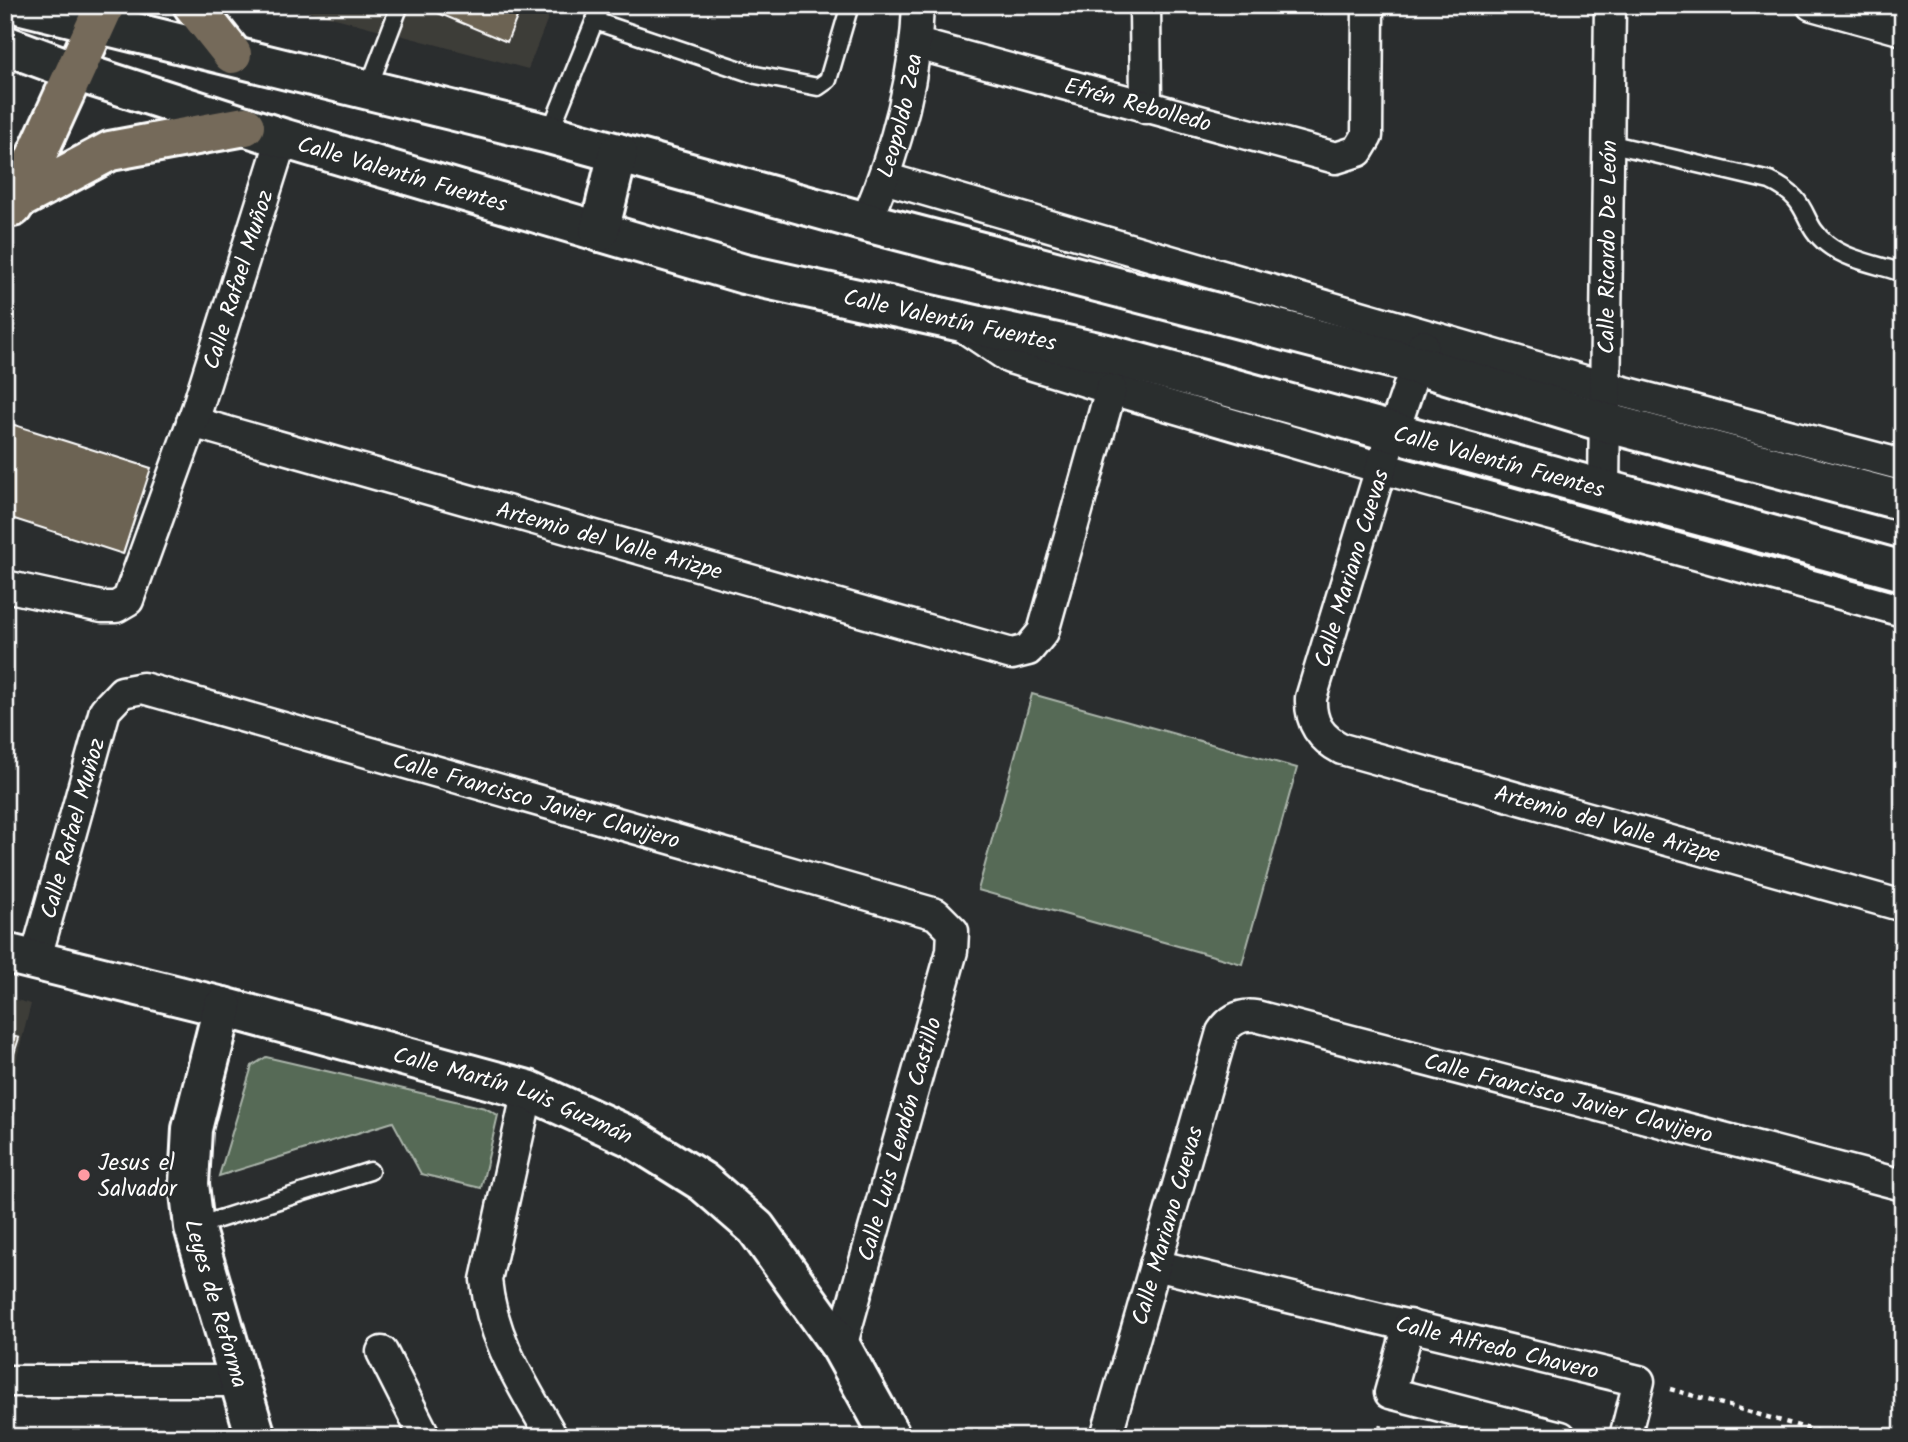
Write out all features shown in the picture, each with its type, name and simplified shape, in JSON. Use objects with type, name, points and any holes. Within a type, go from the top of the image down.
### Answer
[{"type":"main road","points":[[22,5],[102,13],[232,54],[549,134],[866,222],[1422,349],[1903,500]]},
{"type":"main road","points":[[192,5],[232,54]]},
{"type":"main road","points":[[10,211],[102,13]]},
{"type":"main road","name":"Calle Valentín Fuentes","points":[[5,45],[75,71],[282,138],[744,274],[1107,354],[1903,572]]},
{"type":"main road","points":[[10,211],[110,151],[245,126]]},
{"type":"main road","points":[[599,232],[618,153]]},
{"type":"main road","name":"Calle Martín Luis Guzmán","points":[[20,957],[223,1007],[528,1090],[631,1137],[702,1182],[756,1228],[841,1347],[891,1437]]},
{"type":"main road","name":"Leyes de Reforma","points":[[223,1007],[192,1129],[189,1184],[194,1227],[256,1437]]},
{"type":"street","name":"Leopoldo Zea","points":[[866,222],[884,178],[917,44],[918,5]]},
{"type":"street","points":[[1146,5],[1146,108]]},
{"type":"street","name":"Efrén Rebolledo","points":[[917,44],[1336,159],[1358,151],[1368,129],[1368,5]]},
{"type":"street","name":"Calle Ricardo De León","points":[[1604,489],[1610,5]]},
{"type":"street","points":[[1812,5],[1903,30]]},
{"type":"street","name":"Calle Rafael Muñoz","points":[[5,586],[102,607],[122,605],[128,600],[192,422],[282,138]]},
{"type":"street","points":[[884,178],[1422,349]]},
{"type":"street","points":[[953,319],[1010,358],[1381,468],[1903,611]]},
{"type":"street","name":"Calle Mariano Cuevas","points":[[1318,732],[1311,698],[1381,468],[1422,349]]},
{"type":"street","name":"Artemio del Valle Arizpe","points":[[192,422],[1002,653],[1028,650],[1043,632],[1111,389]]},
{"type":"street","points":[[1604,405],[1903,465]]},
{"type":"street","name":"Calle Francisco Javier Clavijero","points":[[114,698],[130,689],[143,688],[914,906],[936,914],[953,931]]},
{"type":"street","name":"Calle Rafael Muñoz","points":[[20,957],[105,710],[114,698]]},
{"type":"street","name":"Artemio del Valle Arizpe","points":[[1318,732],[1342,749],[1903,906]]},
{"type":"street","name":"Calle Luis Lendón Castillo","points":[[841,1347],[953,951],[953,931]]},
{"type":"street","name":"Calle Francisco Javier Clavijero","points":[[1235,1019],[1256,1016],[1903,1185]]},
{"type":"street","name":"Calle Mariano Cuevas","points":[[1106,1437],[1222,1031],[1235,1019]]},
{"type":"street","points":[[528,1090],[486,1280],[489,1306],[499,1340],[552,1437]]},
{"type":"street","name":"Calle Alfredo Chavero","points":[[1155,1265],[1639,1381]]},
{"type":"street","points":[[1409,1325],[1390,1393],[1561,1437]]},
{"type":"street","points":[[382,1352],[425,1437]]},
{"type":"street","points":[[5,1381],[241,1381]]},
{"type":"street","points":[[1625,1437],[1639,1381]]},
{"type":"lane","points":[[368,89],[400,5]]},
{"type":"lane","points":[[549,134],[601,5]]},
{"type":"lane","points":[[595,21],[756,75],[818,87],[828,80],[850,5]]},
{"type":"lane","points":[[1608,143],[1770,181],[1794,193],[1817,234],[1832,248],[1903,273]]},
{"type":"lane","points":[[194,1227],[370,1171]]},
{"type":"path","points":[[1639,1381],[1837,1437]]},
{"type":"shaded area","points":[[286,5],[553,5],[528,69]]},
{"type":"shaded area","points":[[5,997],[31,1004],[5,1104]]},
{"type":"green space","points":[[1032,694],[1297,768],[1242,964],[978,890]]},
{"type":"green space","points":[[266,1057],[485,1108],[498,1115],[481,1188],[421,1174],[393,1122],[219,1176],[252,1066]]},
{"type":"building","points":[[442,5],[522,5],[507,42],[438,13]]},
{"type":"building","points":[[5,422],[151,468],[123,554],[5,516]]},
{"type":"building","points":[[5,1034],[19,1038],[5,1082]]},
{"type":"place","name":"Jesus el Salvador","points":[[84,1175]]}]
